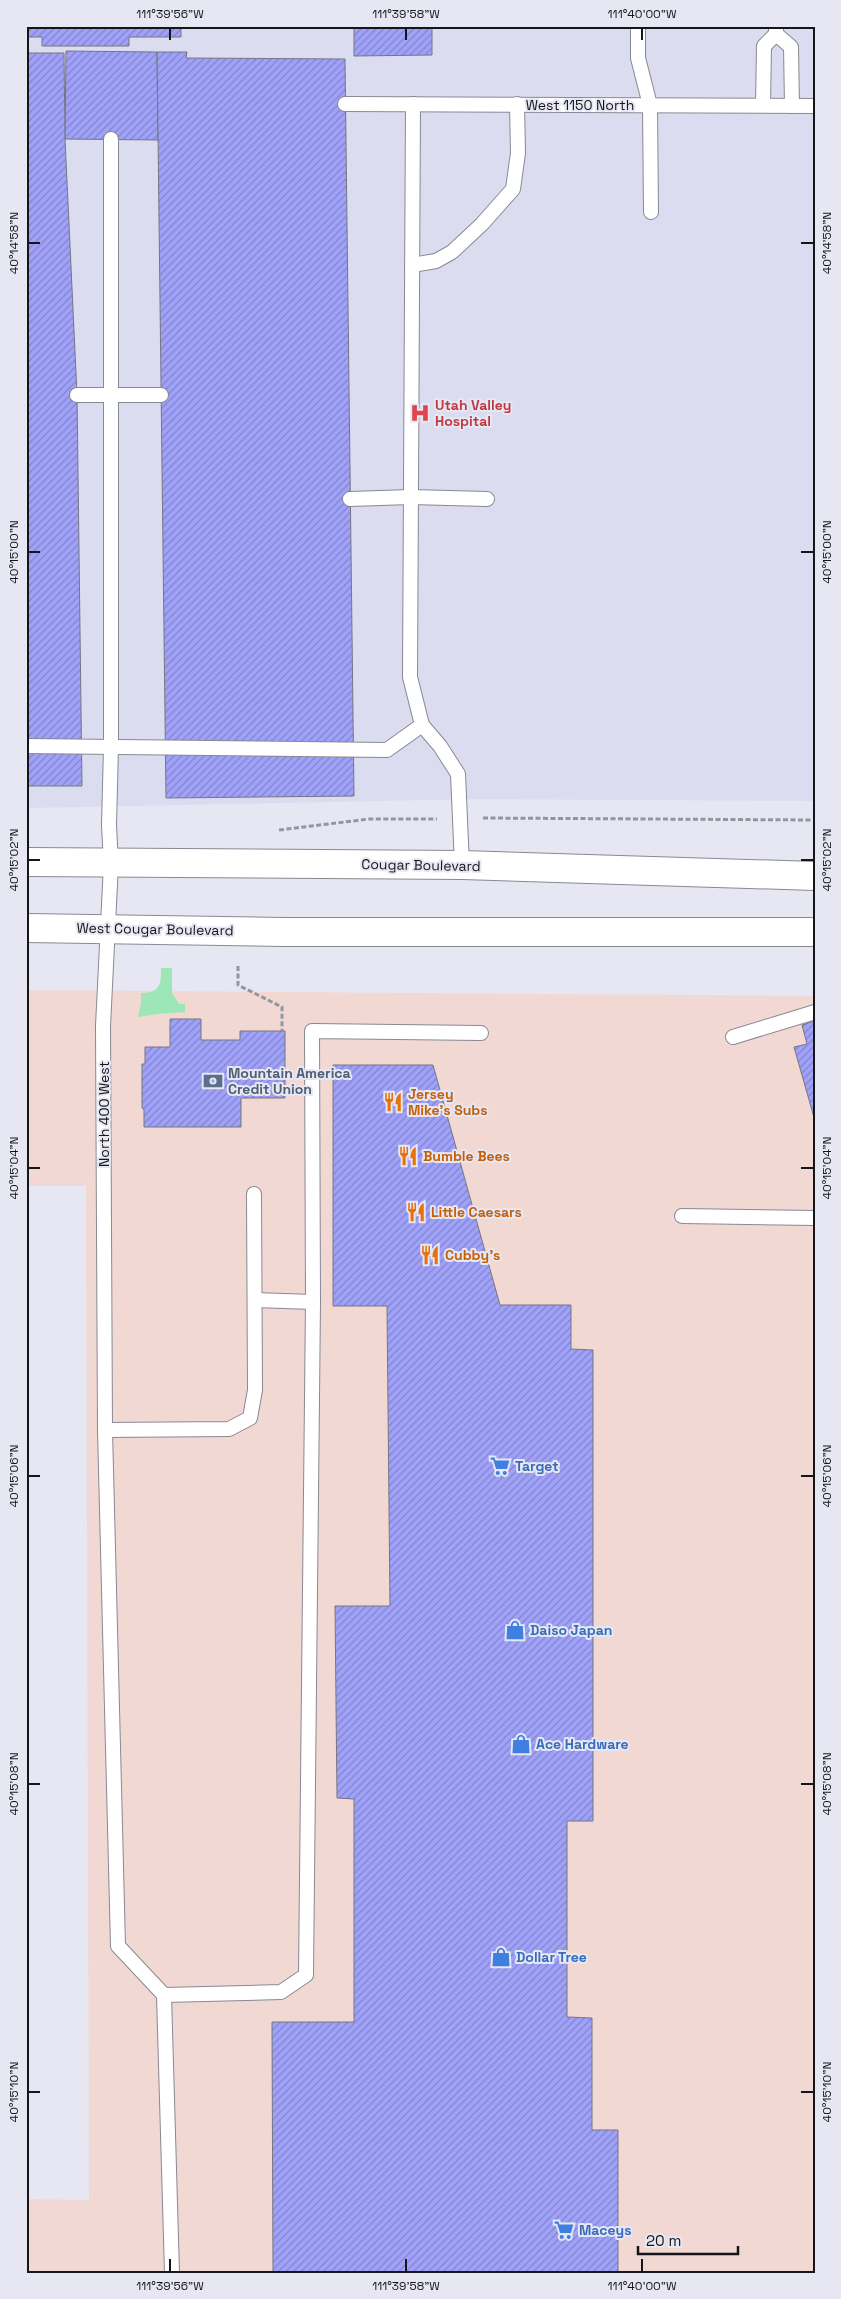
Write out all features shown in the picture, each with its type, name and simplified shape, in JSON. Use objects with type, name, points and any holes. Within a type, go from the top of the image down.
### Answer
[{"type":"main road","name":"Cougar Boulevard","points":[[26,862],[462,865],[815,876]]},
{"type":"main road","name":"West Cougar Boulevard","points":[[26,928],[284,932],[815,932]]},
{"type":"lane","points":[[638,26],[638,58],[650,105],[651,212]]},
{"type":"lane","points":[[763,106],[764,46],[776,30],[791,47],[792,106]]},
{"type":"lane","name":"West 1150 North","points":[[345,104],[815,106]]},
{"type":"lane","points":[[413,104],[410,677],[422,725],[440,746],[458,774],[462,865]]},
{"type":"lane","points":[[412,265],[436,261],[452,252],[482,224],[513,189],[518,153],[517,104]]},
{"type":"lane","name":"North 400 West","points":[[111,139],[111,747],[109,825],[111,864],[103,1026],[104,1300],[105,1430],[118,1946],[164,1995]]},
{"type":"lane","points":[[77,394],[161,395]]},
{"type":"lane","points":[[350,499],[411,497],[487,499]]},
{"type":"lane","points":[[26,746],[387,750],[422,725]]},
{"type":"lane","points":[[733,1038],[815,1012]]},
{"type":"lane","points":[[172,2273],[164,1995],[281,1992],[306,1975],[313,1302],[312,1031],[481,1033]]},
{"type":"lane","points":[[105,1430],[229,1428],[250,1418],[255,1390],[254,1194]]},
{"type":"lane","points":[[682,1216],[815,1218]]},
{"type":"lane","points":[[254,1300],[313,1302]]},
{"type":"path","points":[[274,831],[369,820],[459,818],[815,820]]},
{"type":"path","points":[[238,966],[238,985],[282,1007],[282,1031]]},
{"type":"shaded area","name":"Utah Valley Hospital","points":[[26,26],[815,26],[815,801],[480,799],[26,808]]},
{"type":"shaded area","points":[[26,990],[815,996],[815,2273],[26,2273],[26,2199],[89,2200],[86,1186],[26,1186]]},
{"type":"green space","points":[[161,968],[172,968],[172,993],[179,1004],[185,1004],[185,1012],[138,1017],[141,993],[156,990],[161,979]]},
{"type":"building","points":[[26,26],[181,26],[181,37],[129,37],[129,46],[42,46],[42,37],[26,37]]},
{"type":"building","points":[[354,26],[432,26],[432,55],[354,56]]},
{"type":"building","points":[[66,51],[157,52],[158,140],[65,139]]},
{"type":"building","points":[[157,52],[187,52],[186,58],[345,59],[354,796],[166,798]]},
{"type":"building","points":[[26,53],[64,53],[65,139],[77,395],[82,786],[26,786]]},
{"type":"building","name":"Mountain America Credit Union","points":[[170,1019],[201,1019],[201,1040],[240,1040],[240,1031],[285,1031],[285,1098],[241,1098],[241,1127],[144,1127],[142,1064],[145,1064],[145,1047],[170,1047]]},
{"type":"building","points":[[815,1021],[815,1121],[794,1047],[807,1044],[802,1025]]},
{"type":"building","points":[[333,1065],[433,1065],[500,1305],[571,1305],[571,1349],[593,1350],[593,1821],[567,1821],[567,2017],[592,2018],[592,2130],[618,2130],[618,2273],[273,2273],[272,2022],[354,2022],[354,1799],[337,1798],[335,1606],[390,1606],[387,1306],[333,1306]]},
{"type":"place","name":"Utah Valley Hospital","points":[[420,413]]},
{"type":"place","name":"Mountain America Credit Union","points":[[213,1081]]},
{"type":"place","name":"Jersey Mike's Subs","points":[[393,1102]]},
{"type":"place","name":"Bumble Bees","points":[[408,1156]]},
{"type":"place","name":"Little Caesars","points":[[416,1212]]},
{"type":"place","name":"Cubby's","points":[[430,1255]]},
{"type":"place","name":"Target","points":[[500,1466]]},
{"type":"place","name":"Daiso Japan","points":[[515,1630]]},
{"type":"place","name":"Ace Hardware","points":[[521,1744]]},
{"type":"place","name":"Dollar Tree","points":[[501,1957]]},
{"type":"place","name":"Maceys","points":[[564,2230]]}]
